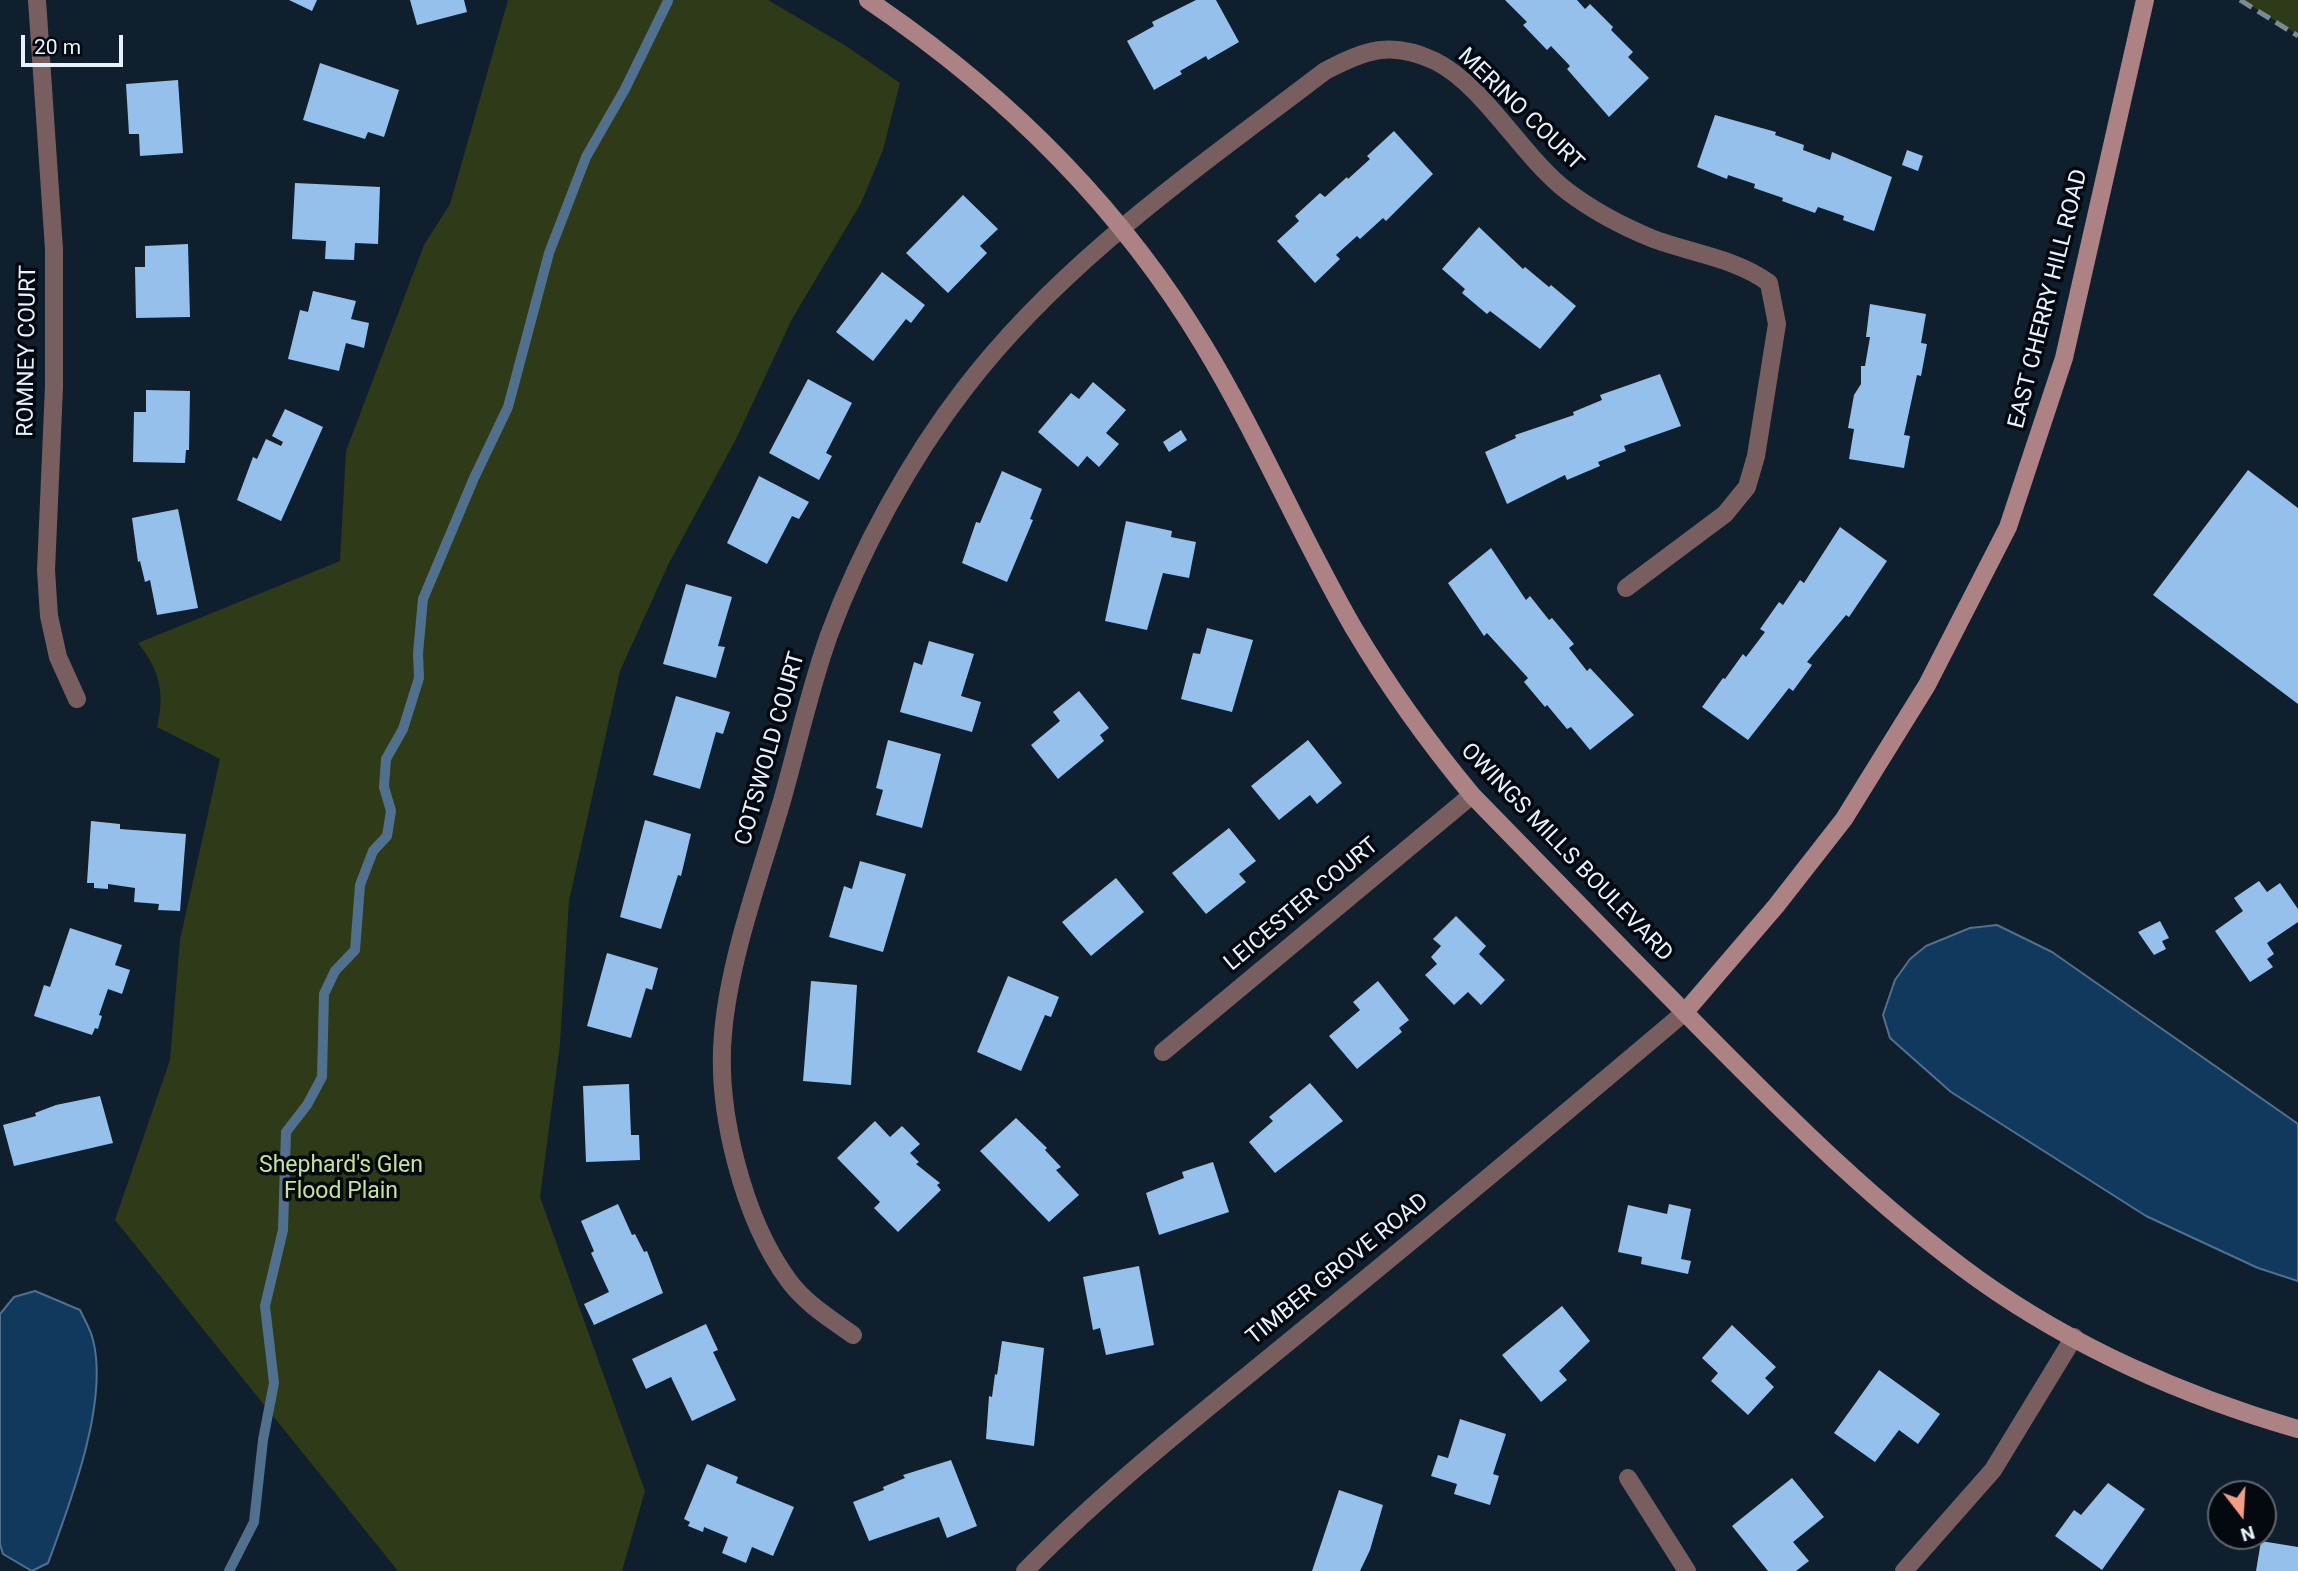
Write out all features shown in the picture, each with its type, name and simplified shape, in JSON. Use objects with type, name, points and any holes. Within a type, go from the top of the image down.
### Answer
[{"type":"main road","name":"OWINGS MILLS BOULEVARD","points":[[868,0],[972,76],[1077,177],[1120,228],[1167,289],[1204,347],[1353,626],[1432,746],[1472,795],[1776,1105],[1909,1225],[1979,1280],[2074,1337],[2161,1381],[2248,1415],[2298,1429]]},
{"type":"main road","name":"EAST CHERRY HILL ROAD","points":[[1685,1012],[1776,906],[1844,819],[1927,685],[2008,527],[2064,358],[2145,0]]},
{"type":"street","name":"ROMNEY COURT","points":[[37,0],[54,248],[54,387],[46,569],[49,616],[55,643],[77,699]]},
{"type":"street","name":"MERINO COURT","points":[[1120,228],[1325,71],[1358,54],[1386,48],[1436,62],[1461,80],[1566,190],[1607,216],[1650,237],[1754,272],[1769,284],[1777,324],[1756,456],[1746,487],[1725,514],[1626,588]]},
{"type":"street","name":"COTSWOLD COURT","points":[[853,1335],[818,1310],[789,1281],[747,1198],[729,1138],[723,1089],[723,1035],[733,975],[829,636],[866,553],[916,458],[964,389],[1016,326],[1120,228]]},
{"type":"street","name":"LEICESTER COURT","points":[[1163,1052],[1472,795]]},
{"type":"street","name":"TIMBER GROVE ROAD","points":[[1026,1571],[1059,1536],[1150,1455],[1490,1177],[1685,1012]]},
{"type":"street","points":[[1904,1571],[1993,1470],[2074,1337]]},
{"type":"street","points":[[1628,1478],[1687,1571]]},
{"type":"green space","name":"Shephard's Glen Flood Plain","points":[[508,0],[768,0],[846,46],[900,83],[883,150],[861,203],[792,319],[736,439],[669,563],[620,671],[569,901],[560,1044],[540,1197],[645,1491],[622,1571],[398,1571],[115,1220],[170,1060],[180,940],[220,759],[157,727],[159,683],[151,663],[138,643],[340,561],[346,451],[424,245],[450,204]]},
{"type":"green space","points":[[2242,0],[2298,0],[2298,35]]},
{"type":"water","points":[[1997,925],[2052,952],[2298,1124],[2298,1281],[2258,1268],[2146,1216],[1951,1092],[1890,1038],[1883,1015],[1895,980],[1910,959],[1926,946],[1970,928]]},
{"type":"water","points":[[35,1291],[80,1310],[92,1336],[97,1365],[92,1422],[67,1512],[48,1563],[32,1571],[3,1554],[0,1544],[0,1314],[14,1297]]},
{"type":"building","points":[[289,0],[317,0],[312,11]]},
{"type":"building","points":[[410,0],[464,0],[467,12],[417,25]]},
{"type":"building","points":[[1196,0],[1216,0],[1239,42],[1208,60],[1206,56],[1154,90],[1127,41],[1154,26],[1152,22]]},
{"type":"building","points":[[1505,0],[1577,0],[1585,9],[1590,4],[1633,52],[1628,57],[1649,78],[1609,117],[1567,69],[1570,66],[1551,46],[1547,50],[1523,25],[1527,22]]},
{"type":"building","points":[[320,63],[399,90],[384,137],[368,132],[365,139],[303,120]]},
{"type":"building","points":[[178,80],[183,153],[140,156],[139,134],[129,134],[126,84]]},
{"type":"building","points":[[1715,115],[1776,132],[1775,135],[1804,145],[1803,150],[1830,160],[1832,152],[1892,177],[1874,231],[1843,220],[1844,216],[1818,207],[1815,213],[1754,188],[1755,184],[1728,175],[1727,179],[1697,167]]},
{"type":"building","points":[[1394,131],[1433,174],[1386,221],[1383,218],[1360,239],[1357,236],[1336,255],[1340,259],[1315,283],[1277,241],[1299,221],[1295,216],[1320,193],[1325,197],[1347,177],[1348,179],[1370,159],[1367,156]]},
{"type":"building","points":[[1907,150],[1923,156],[1918,171],[1902,165]]},
{"type":"building","points":[[295,183],[380,187],[378,244],[355,243],[354,260],[325,259],[326,241],[292,239]]},
{"type":"building","points":[[963,195],[998,229],[980,246],[987,253],[948,293],[906,253]]},
{"type":"building","points":[[1479,227],[1523,269],[1525,267],[1549,287],[1551,285],[1576,306],[1540,349],[1490,311],[1487,314],[1462,293],[1465,289],[1442,269]]},
{"type":"building","points":[[188,244],[190,317],[136,318],[135,267],[145,267],[145,246]]},
{"type":"building","points":[[882,272],[925,305],[911,323],[906,319],[873,361],[836,332]]},
{"type":"building","points":[[313,291],[356,301],[351,319],[369,323],[364,348],[346,343],[339,371],[288,359],[300,310],[308,312]]},
{"type":"building","points":[[1870,304],[1926,314],[1921,343],[1927,344],[1904,435],[1910,436],[1904,468],[1849,459],[1854,429],[1848,428],[1854,395],[1861,384],[1861,366],[1865,366],[1870,337],[1866,337]]},
{"type":"building","points":[[1660,374],[1681,426],[1624,446],[1626,451],[1598,462],[1600,466],[1567,480],[1565,475],[1507,504],[1485,452],[1516,438],[1515,435],[1574,415],[1573,412],[1602,400],[1600,395]]},
{"type":"building","points":[[808,379],[852,403],[826,453],[832,456],[819,480],[769,453]]},
{"type":"building","points":[[1093,382],[1126,410],[1106,433],[1119,444],[1099,467],[1087,456],[1078,467],[1038,432],[1071,393],[1079,399]]},
{"type":"building","points":[[146,390],[190,391],[189,450],[186,450],[185,463],[133,462],[134,412],[146,412]]},
{"type":"building","points":[[285,409],[323,427],[281,521],[237,500],[253,457],[257,459],[266,439],[281,446],[283,442],[272,436]]},
{"type":"building","points":[[1181,430],[1187,440],[1169,452],[1163,442]]},
{"type":"building","points":[[2248,470],[2298,508],[2298,704],[2153,595]]},
{"type":"building","points":[[1002,471],[1042,489],[1030,519],[1033,520],[1007,582],[962,563],[976,522],[980,523]]},
{"type":"building","points":[[759,476],[809,502],[799,519],[792,516],[767,564],[727,543]]},
{"type":"building","points":[[178,509],[198,608],[157,615],[150,580],[145,582],[140,561],[138,562],[132,518]]},
{"type":"building","points":[[1126,521],[1172,531],[1171,537],[1196,542],[1189,578],[1163,573],[1147,630],[1105,621]]},
{"type":"building","points":[[1840,527],[1887,561],[1849,617],[1846,615],[1807,662],[1812,665],[1793,691],[1789,688],[1748,740],[1702,707],[1743,654],[1746,657],[1765,632],[1760,629],[1779,602],[1783,605],[1800,580],[1804,583]]},
{"type":"building","points":[[1491,548],[1526,600],[1530,596],[1549,620],[1552,618],[1574,644],[1569,648],[1587,671],[1590,668],[1634,715],[1590,750],[1571,727],[1567,729],[1547,705],[1545,707],[1524,682],[1528,678],[1487,633],[1484,636],[1448,583]]},
{"type":"building","points":[[686,584],[732,597],[718,646],[725,647],[716,678],[663,664]]},
{"type":"building","points":[[1207,628],[1253,640],[1232,712],[1181,699],[1193,653],[1200,654]]},
{"type":"building","points":[[929,641],[974,654],[961,696],[981,702],[972,732],[900,712],[914,662],[922,665]]},
{"type":"building","points":[[1079,691],[1109,728],[1100,735],[1104,741],[1058,779],[1031,745],[1060,721],[1053,712]]},
{"type":"building","points":[[676,696],[730,712],[723,734],[716,732],[700,789],[653,775]]},
{"type":"building","points":[[888,740],[941,754],[922,828],[876,815],[883,790],[876,788]]},
{"type":"building","points":[[1308,740],[1342,783],[1317,804],[1310,795],[1279,820],[1251,786]]},
{"type":"building","points":[[645,820],[691,834],[681,876],[678,875],[661,929],[620,917]]},
{"type":"building","points":[[91,821],[120,824],[120,829],[186,834],[180,911],[158,910],[159,904],[134,902],[135,888],[108,884],[108,889],[94,888],[94,883],[87,883]]},
{"type":"building","points":[[1229,828],[1256,861],[1239,874],[1246,882],[1206,914],[1172,873]]},
{"type":"building","points":[[860,861],[906,874],[883,952],[829,937],[844,886],[852,889]]},
{"type":"building","points":[[1116,878],[1144,912],[1091,956],[1062,922]]},
{"type":"building","points":[[2259,881],[2267,892],[2280,883],[2298,909],[2298,922],[2267,943],[2274,954],[2267,959],[2273,967],[2250,982],[2215,931],[2243,911],[2234,898]]},
{"type":"building","points":[[1456,916],[1486,946],[1479,954],[1505,980],[1481,1005],[1468,992],[1454,1005],[1425,975],[1437,964],[1431,957],[1441,946],[1433,939]]},
{"type":"building","points":[[2160,921],[2169,938],[2162,941],[2166,949],[2154,955],[2138,932]]},
{"type":"building","points":[[70,928],[122,945],[115,965],[130,970],[122,994],[108,989],[99,1015],[102,1016],[98,1029],[95,1028],[92,1035],[34,1016],[44,985],[50,987]]},
{"type":"building","points":[[607,953],[658,968],[652,990],[646,988],[631,1038],[587,1026]]},
{"type":"building","points":[[1008,976],[1059,997],[1051,1017],[1045,1015],[1021,1071],[977,1052]]},
{"type":"building","points":[[811,981],[857,985],[851,1085],[803,1081]]},
{"type":"building","points":[[1378,981],[1409,1020],[1399,1028],[1402,1032],[1357,1069],[1329,1036],[1360,1010],[1353,1002]]},
{"type":"building","points":[[1310,1083],[1343,1121],[1275,1173],[1249,1142],[1273,1121],[1269,1117]]},
{"type":"building","points":[[629,1084],[631,1135],[639,1135],[640,1160],[586,1162],[583,1086]]},
{"type":"building","points":[[100,1096],[113,1143],[14,1166],[3,1125],[36,1116],[35,1113],[56,1105]]},
{"type":"building","points":[[1016,1118],[1047,1148],[1045,1150],[1061,1167],[1056,1170],[1079,1195],[1049,1222],[980,1151]]},
{"type":"building","points":[[875,1121],[890,1137],[902,1126],[920,1144],[910,1153],[919,1162],[916,1164],[940,1183],[937,1185],[941,1190],[898,1232],[874,1208],[880,1202],[837,1158]]},
{"type":"building","points":[[1213,1162],[1229,1212],[1159,1235],[1146,1193],[1184,1178],[1182,1172]]},
{"type":"building","points":[[618,1204],[632,1235],[635,1234],[644,1252],[647,1251],[663,1293],[594,1325],[584,1304],[609,1292],[591,1253],[594,1251],[581,1221]]},
{"type":"building","points":[[1669,1204],[1691,1209],[1681,1259],[1691,1261],[1688,1274],[1641,1264],[1642,1257],[1618,1252],[1628,1205],[1667,1214]]},
{"type":"building","points":[[1139,1266],[1154,1345],[1106,1355],[1100,1328],[1093,1330],[1083,1277]]},
{"type":"building","points":[[1562,1306],[1590,1341],[1559,1371],[1567,1380],[1541,1402],[1502,1355]]},
{"type":"building","points":[[706,1324],[718,1350],[713,1352],[736,1400],[692,1421],[671,1377],[646,1389],[632,1359]]},
{"type":"building","points":[[1732,1325],[1776,1367],[1765,1378],[1774,1387],[1748,1415],[1711,1381],[1718,1373],[1702,1358]]},
{"type":"building","points":[[1002,1341],[1044,1348],[1034,1446],[986,1439],[989,1396],[992,1397]]},
{"type":"building","points":[[1879,1370],[1940,1414],[1918,1444],[1899,1430],[1875,1462],[1834,1433]]},
{"type":"building","points":[[1460,1419],[1506,1434],[1493,1474],[1499,1476],[1490,1505],[1454,1494],[1457,1484],[1431,1476],[1438,1455],[1448,1458]]},
{"type":"building","points":[[951,1460],[977,1526],[947,1538],[939,1517],[869,1541],[853,1502],[884,1490],[883,1487],[905,1478],[903,1475]]},
{"type":"building","points":[[707,1464],[738,1477],[736,1483],[794,1507],[773,1556],[752,1547],[746,1563],[722,1553],[728,1537],[704,1527],[703,1532],[688,1526],[690,1522],[684,1519]]},
{"type":"building","points":[[1792,1478],[1824,1517],[1793,1542],[1809,1561],[1796,1571],[1768,1571],[1732,1526]]},
{"type":"building","points":[[2108,1483],[2145,1509],[2102,1570],[2055,1536],[2074,1510],[2081,1515]]},
{"type":"building","points":[[1339,1490],[1383,1505],[1370,1550],[1360,1571],[1312,1571]]},
{"type":"building","points":[[2277,1544],[2298,1547],[2298,1571],[2256,1571],[2260,1550],[2277,1550]]},
{"type":"waterway","points":[[229,1571],[254,1522],[263,1440],[274,1383],[265,1306],[283,1230],[286,1132],[307,1105],[322,1077],[324,994],[335,971],[355,950],[360,885],[373,851],[387,836],[391,811],[384,787],[386,759],[403,729],[419,678],[418,653],[423,599],[474,478],[508,407],[549,253],[586,157],[625,89],[668,1]]},
{"type":"railway","points":[[2240,0],[2298,36]]}]
